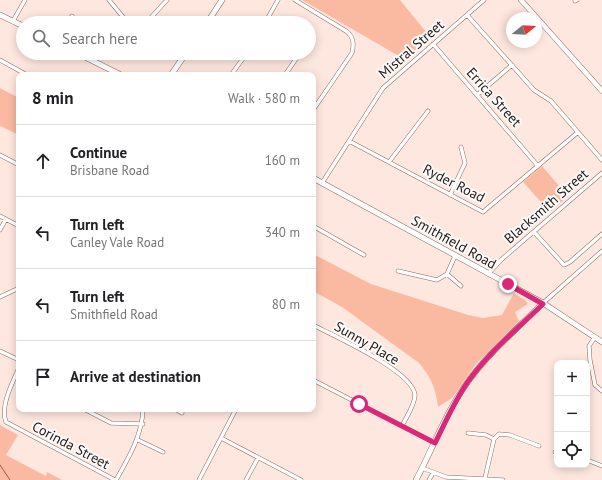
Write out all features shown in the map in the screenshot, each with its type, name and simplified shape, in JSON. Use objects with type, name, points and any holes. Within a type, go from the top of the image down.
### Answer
[{"type":"main road","points":[[212,16],[222,0]]},
{"type":"main road","points":[[0,15],[16,22]]},
{"type":"main road","points":[[91,60],[115,72]]},
{"type":"main road","points":[[173,72],[181,60]]},
{"type":"main road","name":"Smithfield Road","points":[[316,180],[543,304],[602,342]]},
{"type":"main road","points":[[416,480],[455,401],[473,375],[543,304]]},
{"type":"street","points":[[13,21],[25,0]]},
{"type":"street","points":[[109,0],[122,16]]},
{"type":"street","points":[[152,16],[167,0]]},
{"type":"street","points":[[269,16],[278,0]]},
{"type":"street","points":[[295,0],[346,31],[351,35],[354,44],[352,53],[316,106]]},
{"type":"street","name":"Mistral Street","points":[[322,183],[383,88],[484,0]]},
{"type":"street","points":[[522,0],[602,92]]},
{"type":"street","points":[[467,15],[534,90],[551,102],[602,160]]},
{"type":"street","name":"Errica Street","points":[[433,44],[477,96],[513,135],[538,166]]},
{"type":"street","points":[[0,60],[22,72]]},
{"type":"street","points":[[233,72],[241,60]]},
{"type":"street","points":[[287,72],[295,60]]},
{"type":"street","points":[[477,96],[512,65]]},
{"type":"street","points":[[389,162],[428,111]]},
{"type":"street","name":"Ryder Road","points":[[349,141],[483,212],[577,133]]},
{"type":"street","points":[[450,195],[465,163],[461,147]]},
{"type":"street","points":[[0,155],[16,163]]},
{"type":"street","name":"Blacksmith Street","points":[[488,274],[502,259],[602,173]]},
{"type":"street","points":[[0,216],[16,224]]},
{"type":"street","points":[[0,230],[6,219]]},
{"type":"street","points":[[316,228],[364,255]]},
{"type":"street","points":[[534,232],[564,264],[570,262],[602,234]]},
{"type":"street","points":[[543,304],[602,251]]},
{"type":"street","points":[[398,271],[437,280],[443,278],[447,274],[455,256]]},
{"type":"street","points":[[447,274],[461,286]]},
{"type":"street","points":[[0,297],[16,289]]},
{"type":"street","name":"Sunny Place","points":[[316,327],[384,362],[408,382],[414,390],[414,399],[402,426]]},
{"type":"street","points":[[595,337],[589,346],[590,360],[595,385],[602,391]]},
{"type":"street","points":[[0,351],[16,359]]},
{"type":"street","name":"Corinda Street","points":[[16,379],[2,407],[2,415],[6,422],[115,480]]},
{"type":"street","points":[[316,382],[435,443]]},
{"type":"street","points":[[90,412],[111,423],[142,424]]},
{"type":"street","points":[[115,480],[138,440],[142,424],[143,412]]},
{"type":"street","points":[[199,480],[234,412]]},
{"type":"street","points":[[468,434],[486,435],[494,438]]},
{"type":"street","points":[[485,478],[494,438],[499,434],[510,435],[539,446]]},
{"type":"street","points":[[221,438],[300,480]]},
{"type":"street","points":[[138,440],[163,452]]},
{"type":"street","points":[[246,480],[258,458]]},
{"type":"street","points":[[590,461],[602,466]]},
{"type":"street","points":[[422,468],[446,477],[503,480]]},
{"type":"street","points":[[429,480],[433,473]]},
{"type":"shaded area","points":[[302,0],[400,0],[431,38],[404,59]]},
{"type":"shaded area","points":[[0,88],[16,96],[16,134],[0,126]]},
{"type":"shaded area","points":[[542,166],[568,196],[550,212],[523,182]]},
{"type":"shaded area","points":[[316,256],[371,284],[468,315],[483,318],[502,315],[514,293],[525,300],[528,304],[515,312],[519,321],[476,364],[452,398],[438,407],[436,394],[432,384],[427,373],[419,363],[342,307],[316,293]]},
{"type":"shaded area","points":[[0,425],[18,435],[6,455],[46,476],[47,472],[62,480],[0,480]]},
{"type":"waterway","points":[[0,465],[10,480]]},
{"type":"route","points":[[359,404],[435,443],[455,401],[473,375],[485,361],[543,304],[508,284]]}]
